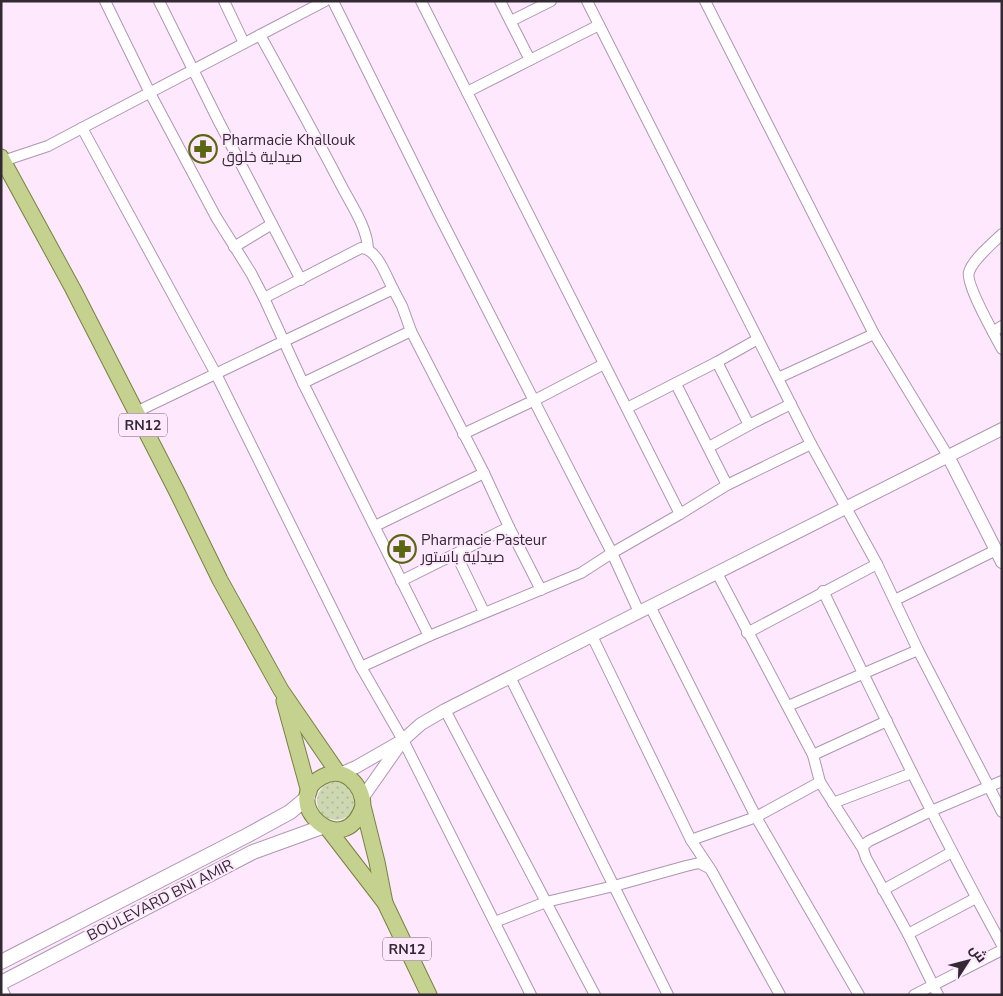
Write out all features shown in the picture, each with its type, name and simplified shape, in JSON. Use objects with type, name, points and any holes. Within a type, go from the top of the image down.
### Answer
[{"type":"main road","name":"RN12","points":[[2,159],[42,231],[136,412],[220,580],[281,690],[340,774],[355,782],[363,802],[385,903]]},
{"type":"main road","name":"RN12","points":[[281,690],[308,794],[308,810],[312,817],[325,828],[385,903],[429,995]]},
{"type":"main road","points":[[308,794],[314,784],[321,778],[329,774],[340,774]]},
{"type":"main road","name":"BOULEVARD BNI AMIR","points":[[1,962],[248,835],[290,812],[308,794]]},
{"type":"main road","points":[[325,828],[338,830],[347,828],[360,815],[363,802]]},
{"type":"main road","name":"BOULEVARD BNI AMIR","points":[[1,982],[253,852],[325,828]]},
{"type":"street","points":[[104,1],[150,93],[216,217],[264,298],[285,340],[303,383],[376,526],[400,581],[429,636]]},
{"type":"street","points":[[159,1],[301,280]]},
{"type":"street","points":[[224,1],[244,43]]},
{"type":"street","points":[[332,1],[612,553],[645,609],[756,817],[860,995]]},
{"type":"street","points":[[421,1],[680,514]]},
{"type":"street","points":[[500,1],[530,60]]},
{"type":"street","points":[[511,21],[551,1]]},
{"type":"street","points":[[587,1],[791,404],[878,564],[918,650],[1002,812]]},
{"type":"street","points":[[705,1],[874,334],[948,456],[1002,562]]},
{"type":"street","points":[[2,159],[48,146],[260,35],[317,3]]},
{"type":"street","points":[[467,92],[599,25]]},
{"type":"street","points":[[260,35],[303,112],[357,217],[366,235],[368,249]]},
{"type":"street","points":[[82,128],[216,374],[361,667],[403,740],[531,995]]},
{"type":"street","points":[[234,247],[272,224]]},
{"type":"street","points":[[1002,234],[972,265],[968,276],[971,288],[997,329],[1002,350]]},
{"type":"street","points":[[264,298],[360,248],[372,251],[402,306],[411,331],[484,473],[541,590]]},
{"type":"street","points":[[136,412],[393,289]]},
{"type":"street","points":[[303,383],[411,331]]},
{"type":"street","points":[[778,378],[874,334]]},
{"type":"street","points":[[627,408],[676,384],[758,339]]},
{"type":"street","points":[[717,362],[749,425]]},
{"type":"street","points":[[463,434],[535,400],[604,364]]},
{"type":"street","points":[[676,384],[727,484]]},
{"type":"street","points":[[709,447],[791,404]]},
{"type":"street","points":[[340,774],[403,740],[421,724],[445,710],[846,506],[1002,429]]},
{"type":"street","points":[[361,667],[484,612],[581,573],[727,484],[812,444]]},
{"type":"street","points":[[376,526],[484,473]]},
{"type":"street","points":[[400,581],[509,527]]},
{"type":"street","points":[[895,600],[996,550]]},
{"type":"street","points":[[456,554],[484,612]]},
{"type":"street","points":[[748,633],[823,591],[878,564]]},
{"type":"street","points":[[717,573],[813,755],[820,782],[863,849],[935,990]]},
{"type":"street","points":[[823,591],[931,811],[1002,945]]},
{"type":"street","points":[[592,636],[691,840],[711,870],[780,995]]},
{"type":"street","points":[[788,706],[918,650]]},
{"type":"street","points":[[510,677],[668,995]]},
{"type":"street","points":[[445,710],[595,995]]},
{"type":"street","points":[[813,755],[887,721]]},
{"type":"street","points":[[363,802],[403,740]]},
{"type":"street","points":[[833,803],[912,773]]},
{"type":"street","points":[[863,849],[864,845],[869,841],[1002,780]]},
{"type":"street","points":[[691,840],[756,817],[820,782]]},
{"type":"street","points":[[883,890],[952,852]]},
{"type":"street","points":[[495,922],[546,902],[700,863],[706,865],[711,870]]},
{"type":"street","points":[[908,934],[976,898]]},
{"type":"street","points":[[914,995],[935,990],[1002,950]]},
{"type":"street","points":[[1,987],[5,995]]},
{"type":"green space","points":[[336,782],[349,788],[355,801],[349,814],[336,820],[323,814],[317,801],[323,788]]},
{"type":"place","name":"Pharmacie Khallouk صيدلية خلوق","points":[[203,149]]},
{"type":"place","name":"Pharmacie Pasteur صيدلية باستور","points":[[402,549]]}]
